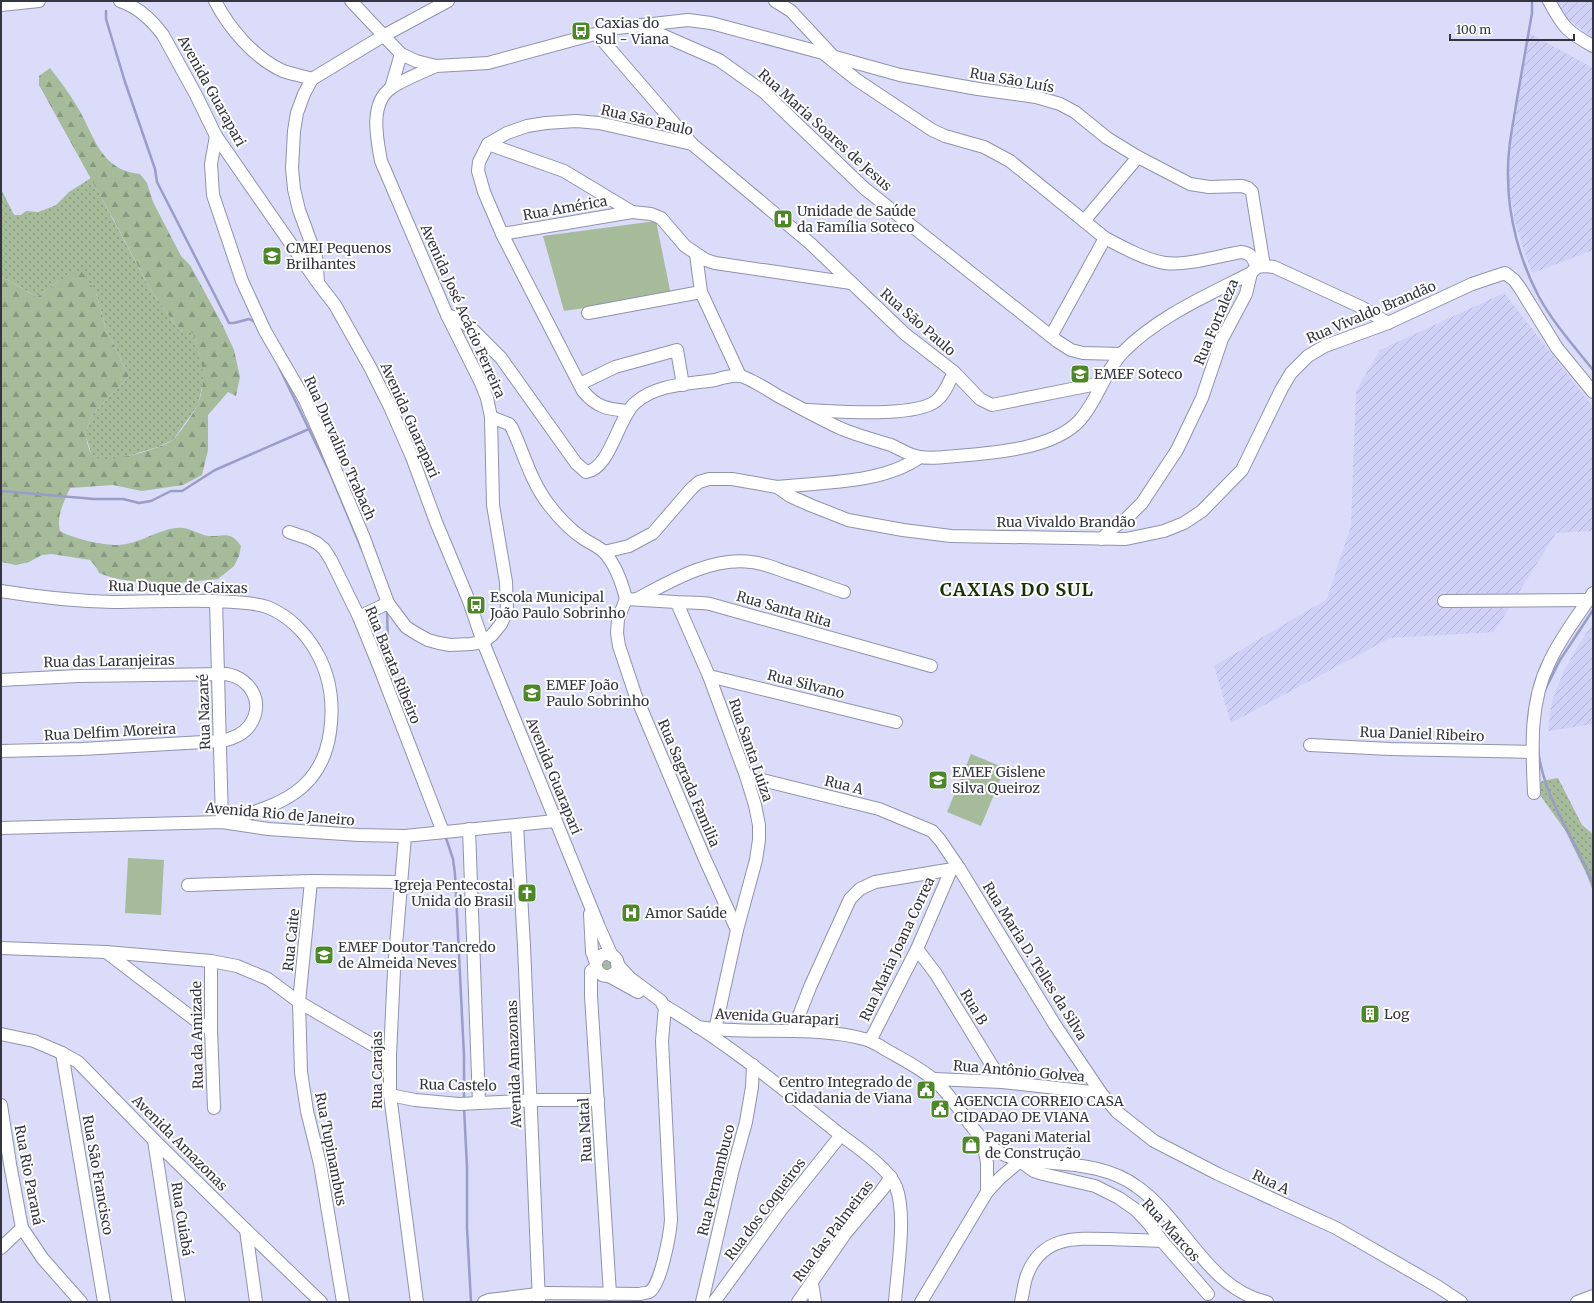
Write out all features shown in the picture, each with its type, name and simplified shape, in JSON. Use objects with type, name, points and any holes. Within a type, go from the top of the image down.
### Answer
[{"type":"street","points":[[1,5],[39,1]]},
{"type":"street","name":"Avenida Guarapari","points":[[120,1],[142,13],[163,35],[196,94],[216,136],[318,283],[335,305],[370,367],[390,407],[412,457],[436,522],[469,601],[483,642],[555,821],[615,960],[630,978],[661,1000],[664,1006],[697,1027],[715,1030],[834,1034],[870,1041],[913,1065],[938,1084]]},
{"type":"street","points":[[215,1],[232,28],[263,60],[283,71],[312,79]]},
{"type":"street","points":[[318,283],[316,256],[299,210],[294,189],[292,168],[293,143],[297,113],[304,94],[312,79],[383,36],[448,1]]},
{"type":"street","points":[[775,1],[791,11],[828,55]]},
{"type":"street","points":[[1549,1],[1568,31],[1593,46]]},
{"type":"street","points":[[358,4],[383,36],[401,54]]},
{"type":"street","name":"Avenida José Acácio Ferreira","points":[[391,88],[401,54],[416,61],[436,66],[488,64],[617,28],[688,20],[711,23],[828,55],[857,80],[932,130],[945,136],[984,147],[1010,161],[1105,238],[1156,261],[1176,264],[1241,252],[1251,255],[1257,268]]},
{"type":"street","name":"Rua Maria Soares de Jesus","points":[[638,25],[719,60],[764,92],[864,188],[1051,336],[1071,350],[1083,353],[1121,354]]},
{"type":"street","points":[[597,34],[692,144]]},
{"type":"street","name":"Rua São Luís","points":[[828,55],[900,75],[1036,98],[1060,104],[1076,112],[1107,138],[1138,157],[1190,184],[1209,187],[1234,185],[1248,188],[1252,192],[1253,199],[1257,268]]},
{"type":"street","name":"Avenida José Acácio Ferreira","points":[[436,66],[391,88],[385,94],[379,103],[377,139],[381,161],[447,316],[487,398],[491,417],[493,506],[508,599],[507,611],[501,624],[492,635],[483,642]]},
{"type":"street","name":"Rua São Paulo","points":[[488,144],[527,126],[576,121],[599,123],[692,144],[811,244],[906,334],[954,372],[980,399],[992,405],[1102,383]]},
{"type":"street","name":"Rua Durvalino Trabach","points":[[216,136],[211,164],[213,195],[240,274],[265,331],[305,400],[364,538],[388,603],[406,627],[428,640],[450,645],[483,642]]},
{"type":"street","points":[[628,411],[599,406],[590,400],[580,384],[502,234],[484,192],[478,171],[479,162],[488,144],[564,171],[632,212],[651,214],[661,218],[685,246],[696,254],[715,263],[852,283]]},
{"type":"street","points":[[1084,221],[1138,157]]},
{"type":"street","name":"Rua América","points":[[502,234],[632,212]]},
{"type":"street","points":[[1051,336],[1105,238]]},
{"type":"street","points":[[696,254],[701,292],[740,376]]},
{"type":"street","points":[[447,316],[459,319],[472,329],[501,358],[576,463],[586,472],[597,468],[603,460],[628,411],[636,402],[665,388],[740,376],[843,429],[920,457],[947,457],[1006,450],[1040,442],[1057,436],[1080,420],[1121,354],[1145,332],[1173,312],[1257,268],[1274,267],[1361,307],[1388,323]]},
{"type":"street","name":"Rua Fortaleza","points":[[1102,539],[1111,529],[1126,519],[1142,503],[1177,450],[1202,398],[1222,339],[1246,294],[1257,268]]},
{"type":"street","name":"Rua Vivaldo Brandão","points":[[604,552],[629,546],[653,533],[691,488],[700,482],[732,479],[777,487],[790,496],[848,520],[903,530],[951,536],[1126,539],[1164,531],[1184,523],[1202,511],[1242,470],[1282,388],[1291,373],[1308,356],[1325,346],[1388,323],[1472,284],[1505,273],[1517,284],[1557,348],[1593,392]]},
{"type":"street","points":[[588,313],[701,292]]},
{"type":"street","points":[[580,384],[615,367],[677,350],[683,385]]},
{"type":"street","points":[[805,410],[892,412],[922,408],[936,401],[942,394],[954,372]]},
{"type":"street","points":[[491,417],[504,422],[512,428],[525,462],[547,503],[558,516],[582,538],[604,552],[614,566],[631,599],[674,579],[709,566],[734,561],[752,562],[772,566],[844,592]]},
{"type":"street","points":[[777,487],[857,479],[891,472],[910,464],[920,457]]},
{"type":"street","name":"Rua Barata Ribeiro","points":[[289,532],[307,538],[324,549],[331,560],[359,617],[380,666],[442,832]]},
{"type":"street","name":"Rua Duque de Caixas","points":[[1,591],[54,598],[111,602],[216,601],[254,604],[267,607],[291,621],[303,632],[321,660],[328,678],[332,699],[332,721],[325,755],[315,772],[304,785],[280,803],[222,822]]},
{"type":"street","points":[[1444,601],[1591,596]]},
{"type":"street","points":[[1534,793],[1532,752],[1537,701],[1541,683],[1557,647],[1591,596]]},
{"type":"street","name":"Rua Santa Rita","points":[[631,599],[710,604],[931,666]]},
{"type":"street","name":"Rua Sagrada Familia","points":[[631,599],[618,619],[617,633],[619,646],[635,694],[704,857],[737,930]]},
{"type":"street","name":"Rua Nazaré","points":[[216,601],[222,822]]},
{"type":"street","points":[[359,617],[388,603]]},
{"type":"street","name":"Rua Santa Luiza","points":[[677,603],[709,676],[746,776],[755,805],[759,825],[759,840],[756,860],[737,930],[715,1030]]},
{"type":"street","name":"Rua das Laranjeiras","points":[[1,680],[78,676],[218,674],[235,676],[243,680],[249,686],[255,699],[254,717],[250,726],[237,737],[221,741]]},
{"type":"street","name":"Rua Silvano","points":[[709,676],[896,722]]},
{"type":"street","name":"Rua Delfim Moreira","points":[[1,751],[82,750],[221,741]]},
{"type":"street","name":"Rua Daniel Ribeiro","points":[[1310,745],[1390,750],[1532,752]]},
{"type":"street","name":"Rua A","points":[[746,776],[879,809],[932,831]]},
{"type":"street","name":"Avenida Rio de Janeiro","points":[[1,828],[222,822],[268,829],[359,835],[405,836],[555,821]]},
{"type":"street","name":"Avenida Amazonas","points":[[517,825],[524,946],[539,1298]]},
{"type":"street","points":[[469,829],[470,1103]]},
{"type":"street","name":"Rua Maria D. Telles da Silva","points":[[932,831],[940,840],[955,869],[1055,1025],[1086,1069]]},
{"type":"street","name":"Rua Carajas","points":[[405,836],[394,970],[390,1055],[390,1095],[417,1302]]},
{"type":"street","points":[[793,1032],[810,987],[850,899],[860,889],[875,882],[955,869]]},
{"type":"street","name":"Rua Maria Joana Correa","points":[[870,1041],[917,949],[955,869]]},
{"type":"street","points":[[188,885],[311,881],[401,882]]},
{"type":"street","name":"Rua Caite","points":[[299,1002],[311,881]]},
{"type":"street","name":"Avenida Guarapari","points":[[589,901],[592,952],[596,965]]},
{"type":"street","points":[[1,948],[106,952],[211,961],[237,966],[268,979],[299,1002],[390,1055]]},
{"type":"street","name":"Rua B","points":[[917,949],[936,974],[1002,1082]]},
{"type":"street","points":[[106,952],[194,1019],[211,1030]]},
{"type":"street","points":[[484,1302],[489,1300],[640,1294],[649,1292],[654,1288],[658,1278],[669,1237],[670,1220],[662,1041],[664,1006],[658,1006],[608,976],[599,973],[596,965],[602,955],[615,960],[616,970],[608,976],[591,996]]},
{"type":"street","name":"Rua da Amizade","points":[[211,961],[211,1030],[214,1108]]},
{"type":"street","name":"Rua Natal","points":[[596,965],[591,971],[591,996],[610,1294]]},
{"type":"street","name":"Rua Tupinambus","points":[[299,1002],[301,1072],[307,1111],[320,1164],[343,1302]]},
{"type":"street","points":[[697,1027],[753,1065],[867,1155],[891,1177],[899,1194],[901,1214],[895,1302]]},
{"type":"street","name":"Avenida Amazonas","points":[[1,1034],[34,1041],[62,1053],[78,1062],[154,1140],[321,1302]]},
{"type":"street","name":"Rua São Francisco","points":[[62,1053],[104,1302]]},
{"type":"street","name":"Rua Pernambuco","points":[[702,1302],[733,1169],[746,1122],[752,1087],[753,1065]]},
{"type":"street","name":"Rua A","points":[[1086,1069],[1101,1093],[1117,1112],[1154,1140],[1218,1174],[1336,1228],[1437,1286],[1461,1302]]},
{"type":"street","name":"Rua Antônio Golvea","points":[[938,1084],[1002,1082],[1101,1093]]},
{"type":"street","points":[[938,1084],[983,1140],[996,1151],[1020,1161],[1055,1163],[1106,1171],[1134,1184],[1150,1197],[1164,1212],[1221,1278],[1247,1296],[1267,1302]]},
{"type":"street","name":"Rua Castelo","points":[[390,1095],[415,1100],[470,1103],[530,1100],[598,1100]]},
{"type":"street","name":"Rua Rio Paraná","points":[[1,1105],[22,1228],[43,1259],[81,1302]]},
{"type":"street","name":"Rua dos Coqueiros","points":[[714,1302],[780,1210],[841,1135]]},
{"type":"street","name":"Rua Cuiabá","points":[[154,1140],[179,1302]]},
{"type":"street","points":[[983,1140],[987,1163],[987,1192]]},
{"type":"street","points":[[921,1302],[987,1192],[1000,1178],[1020,1161]]},
{"type":"street","name":"Rua Marcos","points":[[1020,1161],[1043,1174],[1095,1186],[1119,1198],[1136,1210],[1149,1224],[1206,1298],[1221,1278]]},
{"type":"street","name":"Rua das Palmeiras","points":[[798,1302],[845,1234],[891,1177]]},
{"type":"street","points":[[1,1248],[22,1228]]},
{"type":"street","points":[[246,1230],[256,1302]]},
{"type":"street","points":[[1021,1302],[1027,1275],[1043,1252],[1053,1245],[1065,1240],[1079,1238],[1162,1241]]},
{"type":"street","points":[[812,1283],[815,1302]]},
{"type":"street","points":[[1577,1302],[1593,1296]]},
{"type":"shaded area","points":[[1556,1],[1593,1],[1593,38],[1568,19]]},
{"type":"shaded area","points":[[1529,33],[1593,68],[1593,250],[1533,273],[1526,257],[1515,222],[1509,186],[1509,168],[1513,132]]},
{"type":"shaded area","points":[[1504,293],[1593,407],[1593,531],[1556,533],[1494,632],[1390,638],[1231,723],[1214,666],[1327,599],[1351,526],[1356,391],[1380,350]]},
{"type":"shaded area","points":[[1593,624],[1593,724],[1548,731],[1552,701],[1563,673],[1579,644]]},
{"type":"green space","points":[[50,68],[75,103],[100,150],[107,159],[116,166],[127,171],[140,174],[147,183],[153,202],[181,256],[190,265],[222,324],[234,350],[240,377],[236,396],[228,392],[208,415],[208,450],[202,475],[183,485],[142,491],[113,485],[70,488],[60,514],[60,531],[73,537],[88,541],[118,545],[134,542],[159,532],[175,528],[183,528],[209,536],[230,536],[241,546],[239,556],[234,566],[218,579],[154,585],[113,578],[99,573],[90,560],[52,554],[42,555],[29,562],[16,565],[1,562],[1,276],[37,297],[58,281],[81,270],[96,293],[106,329],[129,376],[92,415],[85,433],[91,454],[93,456],[99,459],[108,459],[134,455],[168,443],[174,439],[194,411],[198,404],[203,385],[201,360],[193,333],[179,330],[150,289],[116,224],[39,85],[39,76]]},
{"type":"green space","points":[[91,178],[150,289],[179,330],[193,332],[203,366],[203,382],[198,405],[173,440],[158,447],[118,459],[97,459],[92,456],[85,433],[92,415],[129,376],[106,329],[96,293],[58,281],[37,297],[1,276],[1,189],[14,215],[21,215],[26,211],[38,212],[56,205],[69,192]]},
{"type":"green space","points":[[656,221],[671,295],[564,311],[543,236]]},
{"type":"green space","points":[[971,754],[1005,768],[981,826],[947,812]]},
{"type":"green space","points":[[1558,778],[1582,825],[1593,834],[1593,891],[1565,830],[1535,788],[1542,781]]},
{"type":"green space","points":[[128,858],[164,860],[161,915],[125,913]]},
{"type":"green space","points":[[603,958],[609,958],[613,962],[613,968],[609,972],[603,972],[599,968],[599,962]]},
{"type":"waterway","points":[[1532,1],[1532,13],[1509,148],[1508,177],[1510,208],[1521,254],[1539,297],[1558,326],[1593,370]]},
{"type":"waterway","points":[[106,11],[106,19],[125,82],[155,169],[157,182],[229,323],[249,319],[255,322]]},
{"type":"waterway","points":[[279,367],[330,473],[363,552]]},
{"type":"waterway","points":[[1,491],[94,499],[123,499],[139,503],[151,501],[171,491],[182,491],[215,470],[309,429]]},
{"type":"waterway","points":[[1545,690],[1560,660],[1593,610]]},
{"type":"waterway","points":[[387,612],[389,672],[394,689]]},
{"type":"waterway","points":[[1538,750],[1541,768],[1553,802],[1593,884]]},
{"type":"waterway","points":[[445,835],[453,859],[455,874],[464,1056],[464,1101]]},
{"type":"waterway","points":[[464,1108],[467,1167],[467,1228],[471,1302]]},
{"type":"place","name":"Caxias do Sul - Viana","points":[[581,31]]},
{"type":"place","name":"Unidade de Saúde da Família Soteco","points":[[783,219]]},
{"type":"place","name":"CMEI Pequenos Brilhantes","points":[[272,256]]},
{"type":"place","name":"EMEF Soteco","points":[[1080,374]]},
{"type":"place","name":"Escola Municipal João Paulo Sobrinho","points":[[476,605]]},
{"type":"place","name":"EMEF João Paulo Sobrinho","points":[[532,693]]},
{"type":"place","name":"EMEF Gislene Silva Queiroz","points":[[938,780]]},
{"type":"place","name":"Igreja Pentecostal Unida do Brasil","points":[[527,893]]},
{"type":"place","name":"Amor Saúde","points":[[631,913]]},
{"type":"place","name":"EMEF Doutor Tancredo de Almeida Neves","points":[[324,955]]},
{"type":"place","name":"Log","points":[[1370,1014]]},
{"type":"place","name":"Centro Integrado de Cidadania de Viana","points":[[926,1090]]},
{"type":"place","name":"AGENCIA CORREIO CASA CIDADAO DE VIANA","points":[[940,1109]]},
{"type":"place","name":"Pagani Material de Construção","points":[[971,1145]]},
{"type":"district","name":"CAXIAS DO SUL","points":[[1017,589]]}]
